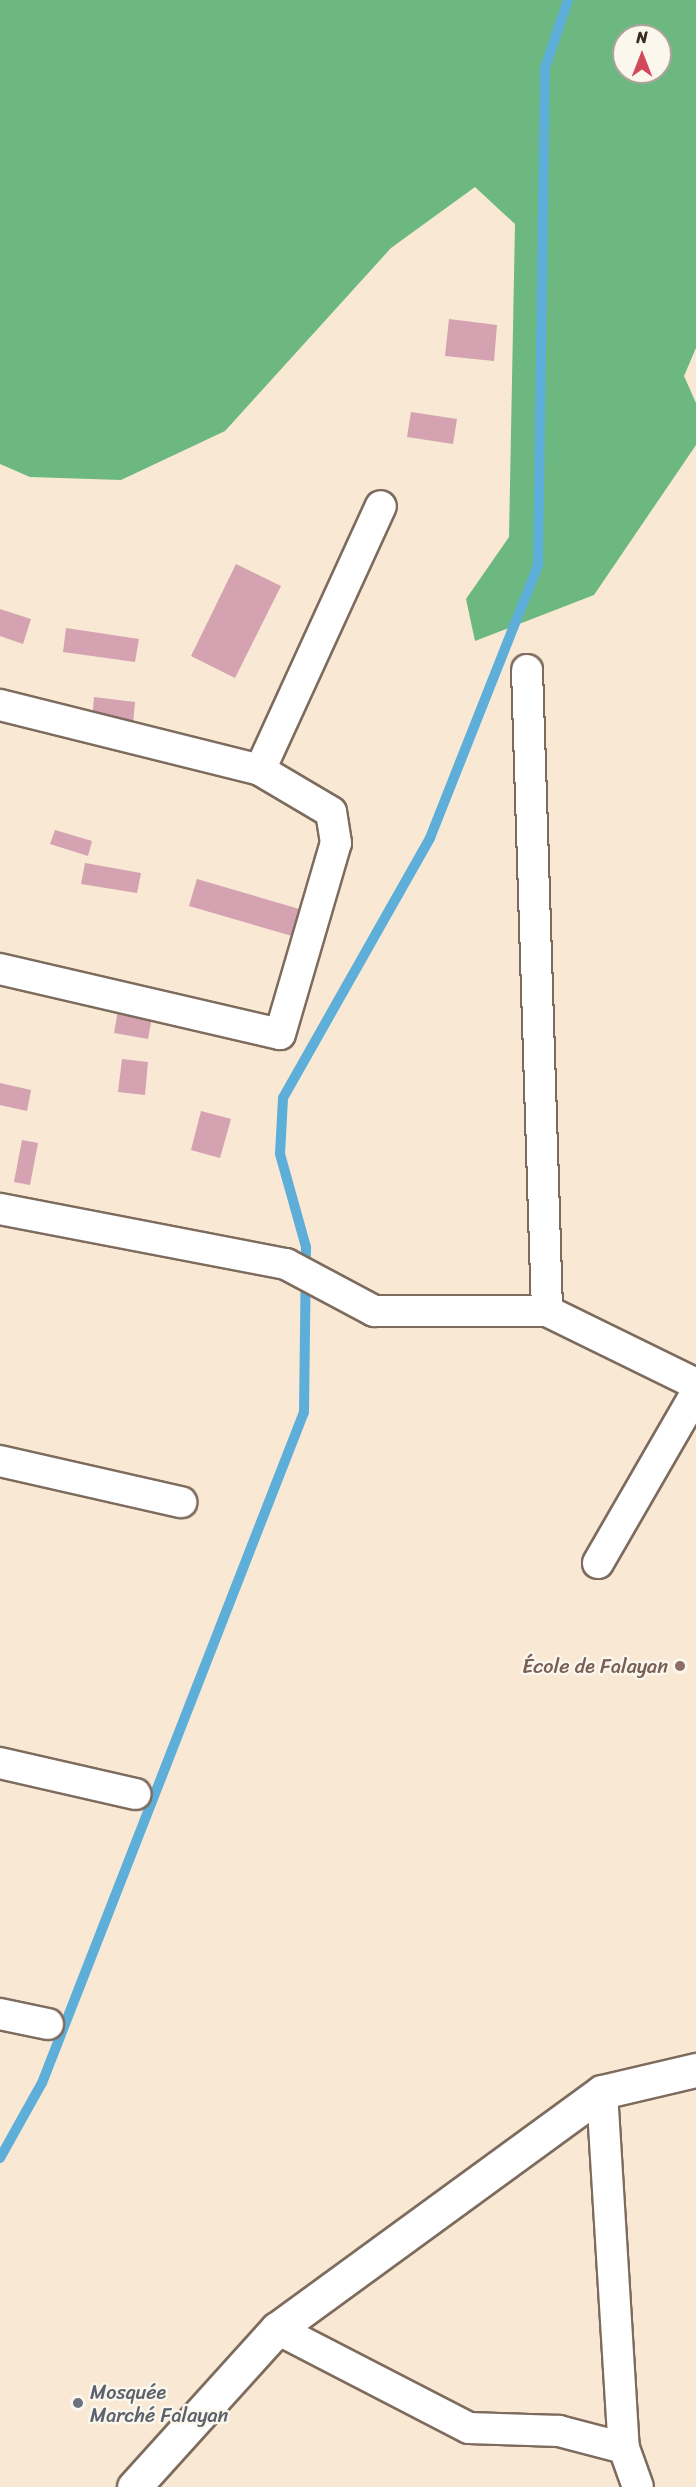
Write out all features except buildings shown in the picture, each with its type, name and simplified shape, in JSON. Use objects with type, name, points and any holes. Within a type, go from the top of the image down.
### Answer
[{"type":"street","points":[[260,770],[381,506]]},
{"type":"street","points":[[527,670],[547,1311]]},
{"type":"street","points":[[0,705],[260,770],[331,812],[336,843],[280,1034],[0,969]]},
{"type":"street","points":[[0,1209],[286,1264],[374,1311],[547,1311],[696,1384]]},
{"type":"street","points":[[597,1563],[696,1393]]},
{"type":"street","points":[[0,1461],[181,1502]]},
{"type":"street","points":[[0,1763],[135,1794]]},
{"type":"street","points":[[0,2014],[48,2024]]},
{"type":"street","points":[[134,2487],[277,2329],[602,2092],[696,2070]]},
{"type":"street","points":[[602,2092],[624,2448],[638,2487]]},
{"type":"street","points":[[277,2329],[469,2428],[559,2431],[624,2448]]},
{"type":"green space","points":[[0,0],[696,0],[696,348],[684,376],[696,403],[696,445],[594,595],[475,641],[466,599],[509,537],[515,224],[475,187],[391,248],[225,431],[121,480],[30,477],[0,464]]},
{"type":"waterway","points":[[0,2158],[42,2083],[304,1412],[306,1247],[280,1154],[283,1098],[430,838],[538,565],[545,68],[568,0]]},
{"type":"place","name":"École de Falayan","points":[[680,1666]]},
{"type":"place","name":"Mosquée Marché Falayan","points":[[78,2403]]}]
